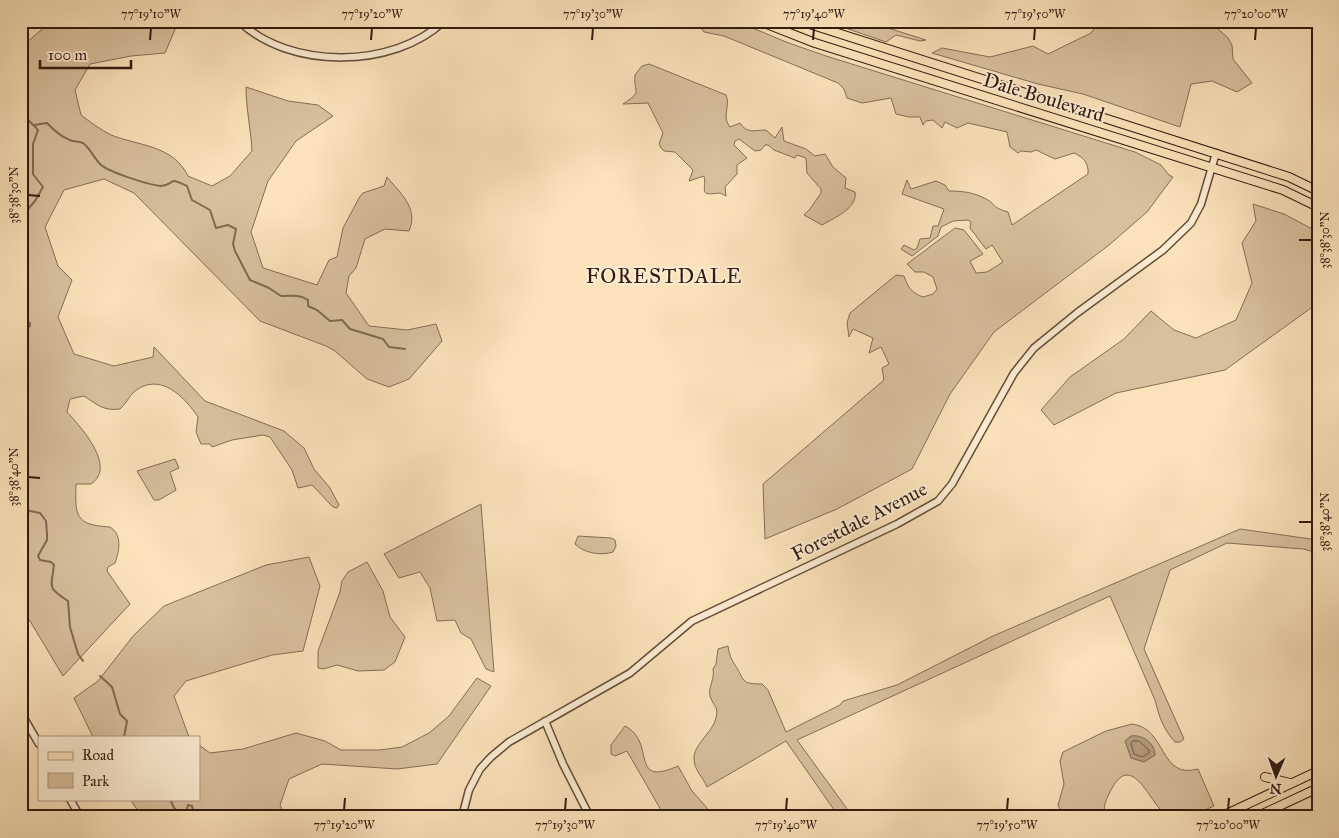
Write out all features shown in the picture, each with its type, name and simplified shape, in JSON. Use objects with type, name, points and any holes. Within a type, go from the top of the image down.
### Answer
[{"type":"main road","name":"Dale Boulevard","points":[[759,21],[814,43],[1283,190],[1318,207]]},
{"type":"main road","name":"Dale Boulevard","points":[[800,21],[1216,153],[1288,177],[1318,191]]},
{"type":"main road","points":[[1220,817],[1318,771]]},
{"type":"main road","points":[[1265,778],[1276,782],[1292,783]]},
{"type":"main road","points":[[1256,817],[1318,788]]},
{"type":"street","points":[[239,21],[274,44],[300,53],[326,57],[396,50],[426,36],[444,21]]},
{"type":"street","name":"Forestdale Avenue","points":[[462,817],[474,780],[486,762],[509,742],[630,673],[692,621],[897,524],[938,501],[952,484],[1004,389],[1022,361],[1047,336],[1163,250],[1183,232],[1201,204],[1216,153]]},
{"type":"street","points":[[21,713],[38,742]]},
{"type":"street","points":[[545,721],[563,764],[590,817]]},
{"type":"street","points":[[71,800],[80,817]]},
{"type":"green space","points":[[52,21],[174,21],[177,25],[165,53],[131,56],[90,64],[75,90],[81,115],[103,131],[164,152],[182,166],[188,176],[212,186],[230,176],[252,151],[246,87],[288,101],[318,105],[333,116],[296,141],[268,181],[251,232],[263,268],[317,285],[329,260],[337,257],[343,228],[359,198],[363,193],[384,186],[387,177],[407,201],[410,208],[412,215],[409,231],[385,229],[365,239],[356,268],[349,276],[346,293],[369,326],[407,330],[436,324],[442,341],[409,379],[389,387],[367,379],[335,351],[326,346],[260,321],[134,193],[104,179],[64,190],[45,227],[58,266],[72,280],[58,317],[74,354],[114,366],[153,357],[154,347],[205,401],[284,431],[304,448],[314,469],[330,488],[339,505],[337,508],[333,507],[312,485],[298,488],[292,470],[270,437],[263,435],[232,440],[212,447],[210,444],[201,444],[196,432],[198,417],[186,401],[171,389],[162,385],[144,386],[135,391],[120,409],[105,408],[84,396],[70,399],[67,412],[94,447],[99,458],[100,468],[98,477],[91,484],[76,484],[77,511],[84,521],[98,526],[110,527],[117,534],[119,549],[115,563],[108,567],[107,571],[130,604],[63,676],[21,606],[21,47]]},
{"type":"green space","points":[[696,21],[736,21],[826,56],[1135,152],[1161,165],[1173,177],[1147,212],[1109,245],[994,332],[950,394],[912,469],[837,509],[765,539],[763,484],[884,380],[882,368],[889,364],[881,347],[869,353],[873,338],[853,329],[849,337],[847,323],[850,313],[896,275],[904,276],[913,292],[923,297],[933,294],[937,289],[933,277],[924,272],[915,272],[907,264],[955,228],[964,230],[983,254],[970,261],[976,273],[987,272],[1003,262],[992,245],[986,249],[970,228],[971,222],[968,220],[953,221],[941,227],[938,236],[912,256],[901,249],[904,245],[914,250],[917,248],[920,239],[930,238],[933,226],[938,226],[944,209],[902,194],[907,180],[911,189],[936,181],[945,185],[949,191],[966,192],[980,196],[1008,212],[1012,225],[1088,174],[1088,170],[1085,161],[1074,153],[1055,159],[1036,150],[1018,153],[1010,147],[1007,132],[968,123],[957,128],[945,122],[942,128],[933,120],[926,121],[923,125],[920,117],[896,114],[891,98],[862,103],[847,98],[844,89],[838,83],[724,36],[704,32]]},
{"type":"green space","points":[[825,21],[866,21],[926,40],[920,41],[896,35],[886,42]]},
{"type":"green space","points":[[1100,21],[1209,21],[1228,38],[1232,45],[1233,59],[1252,83],[1237,92],[1212,81],[1191,84],[1180,127],[1083,94],[1038,84],[932,53],[942,48],[990,57],[1033,46],[1048,54],[1091,33]]},
{"type":"green space","points":[[649,64],[726,95],[726,119],[730,127],[740,123],[748,130],[766,130],[775,138],[782,127],[784,141],[806,149],[815,156],[825,154],[833,167],[846,178],[845,188],[855,192],[853,203],[839,216],[822,225],[804,215],[821,193],[821,189],[807,173],[806,158],[797,155],[795,158],[774,150],[768,145],[765,145],[761,150],[755,151],[739,139],[735,141],[734,145],[747,158],[737,165],[737,174],[725,187],[726,196],[720,193],[706,193],[704,191],[704,176],[689,181],[693,170],[675,152],[664,151],[661,148],[659,144],[663,133],[648,103],[623,104],[635,94],[635,75],[642,66]]},
{"type":"green space","points":[[1253,204],[1284,214],[1318,232],[1318,303],[1225,370],[1116,393],[1054,425],[1041,410],[1070,377],[1124,339],[1151,311],[1174,330],[1196,338],[1236,320],[1252,283],[1242,243],[1256,221]]},
{"type":"green space","points":[[175,459],[179,468],[170,472],[176,490],[159,500],[154,500],[137,471]]},
{"type":"green space","points":[[481,504],[494,672],[486,669],[471,639],[461,633],[455,620],[437,621],[430,588],[420,572],[399,578],[384,554]]},
{"type":"green space","points":[[1240,529],[1318,540],[1318,553],[1303,549],[1227,543],[1170,570],[1144,649],[1184,739],[1180,742],[1175,742],[1162,722],[1155,700],[1110,596],[797,740],[853,817],[839,817],[786,741],[707,787],[695,767],[694,754],[696,749],[713,726],[716,716],[717,710],[710,696],[710,689],[718,649],[728,646],[731,658],[744,680],[750,683],[762,684],[768,690],[786,732],[840,705],[843,701],[897,685],[993,636]]},
{"type":"green space","points":[[578,536],[611,538],[615,540],[616,546],[613,552],[603,554],[592,553],[583,550],[575,544]]},
{"type":"green space","points":[[309,557],[320,586],[303,651],[272,655],[186,681],[174,696],[189,736],[93,736],[74,698],[98,681],[134,635],[164,606],[266,565]]},
{"type":"green space","points":[[367,562],[383,591],[390,617],[405,637],[395,662],[384,670],[358,671],[337,665],[323,669],[318,668],[318,651],[340,592],[342,581],[348,572]]},
{"type":"green space","points":[[477,678],[491,686],[437,764],[397,769],[322,764],[289,779],[280,805],[286,817],[142,817],[131,800],[200,800],[200,746],[210,753],[243,749],[296,733],[325,741],[341,750],[380,750],[402,747],[429,733],[449,716]]},
{"type":"green space","points":[[1132,724],[1152,734],[1169,761],[1176,767],[1185,770],[1198,769],[1214,806],[1187,816],[1170,817],[1163,813],[1142,784],[1134,777],[1126,775],[1118,780],[1106,800],[1105,817],[1063,817],[1058,805],[1064,784],[1060,761],[1063,752],[1106,731]]},
{"type":"green space","points":[[625,726],[634,733],[640,742],[648,767],[653,771],[663,771],[678,766],[692,791],[707,808],[710,817],[665,817],[627,751],[615,756],[611,754],[611,745]]},
{"type":"water","points":[[1131,736],[1139,736],[1147,740],[1153,747],[1155,755],[1144,762],[1131,758],[1125,741]]},
{"type":"waterway","points":[[21,83],[26,117],[38,130],[33,144],[33,174],[43,187],[35,201],[21,217]]},
{"type":"waterway","points":[[34,125],[47,123],[62,136],[71,141],[83,143],[100,164],[120,174],[155,185],[166,185],[174,181],[187,186],[192,200],[210,210],[216,228],[228,225],[236,229],[233,244],[250,280],[269,288],[281,296],[305,298],[308,300],[308,306],[317,310],[330,321],[342,320],[350,329],[383,339],[389,347],[405,349]]},
{"type":"waterway","points":[[21,321],[30,323],[30,326],[21,333]]},
{"type":"waterway","points":[[21,499],[25,510],[40,513],[46,521],[47,540],[38,556],[40,560],[51,562],[54,565],[52,587],[68,601],[70,627],[78,654],[83,661]]},
{"type":"waterway","points":[[100,676],[112,687],[120,714],[127,721],[124,736]]},
{"type":"waterway","points":[[170,800],[174,808],[182,814],[186,813],[188,805],[192,806],[195,817]]},
{"type":"waterway","points":[[205,817],[204,812],[208,810],[217,817]]},
{"type":"district","name":"FORESTDALE","points":[[664,276]]}]
